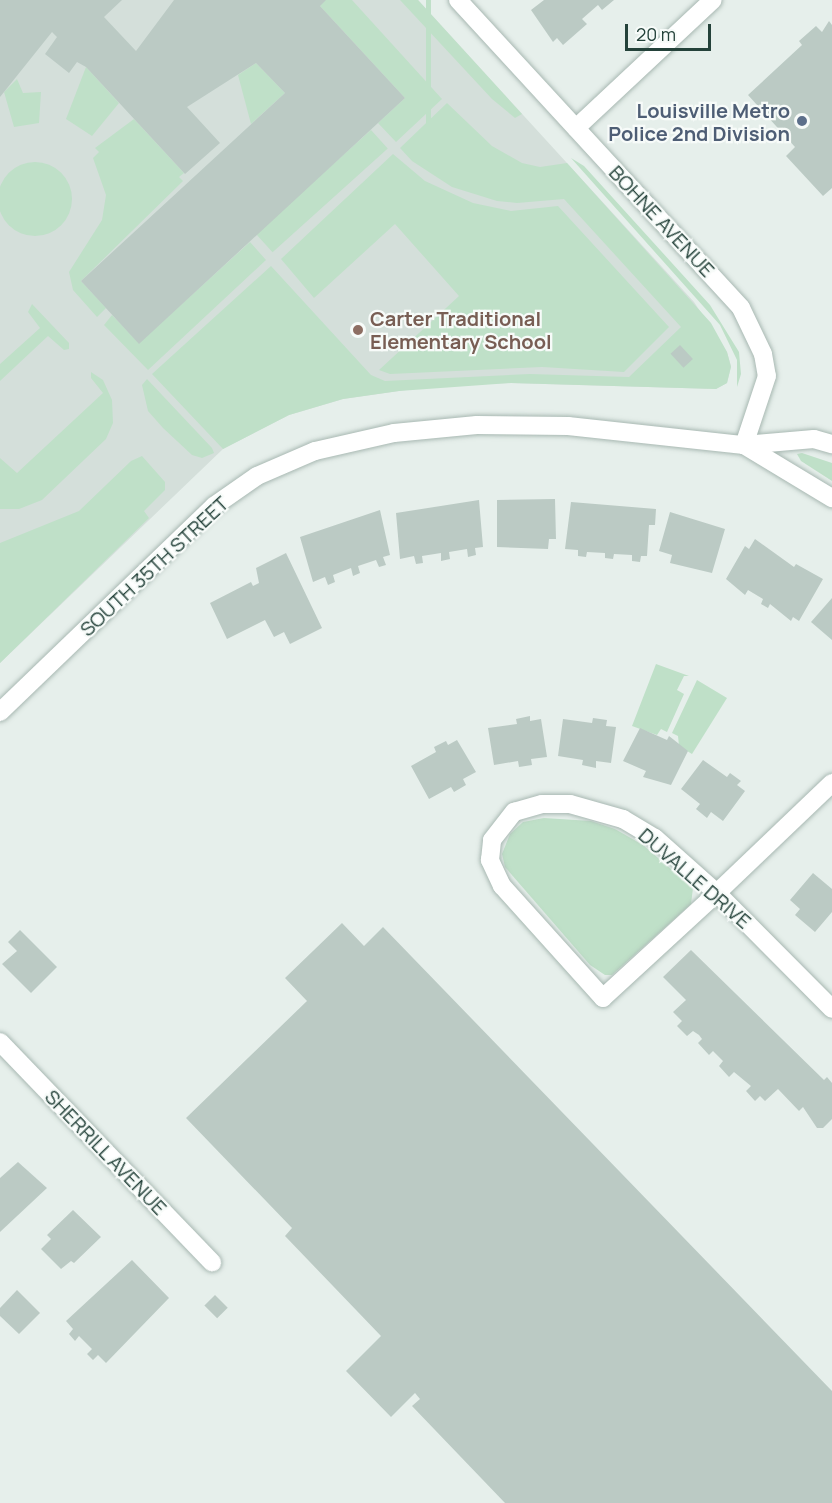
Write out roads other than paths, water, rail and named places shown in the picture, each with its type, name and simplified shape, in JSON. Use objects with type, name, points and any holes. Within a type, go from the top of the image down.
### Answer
[{"type":"street","name":"BOHNE AVENUE","points":[[458,0],[741,308],[763,354],[767,376],[744,445]]},
{"type":"street","points":[[576,128],[713,0]]},
{"type":"street","name":"SOUTH 35TH STREET","points":[[0,712],[214,506],[257,476],[327,448],[394,433],[477,425],[568,426],[744,445]]},
{"type":"street","points":[[744,445],[814,439],[832,444]]},
{"type":"street","points":[[744,445],[832,498]]},
{"type":"street","points":[[717,893],[832,783]]},
{"type":"street","name":"DUVALLE DRIVE","points":[[717,893],[603,998],[502,886],[490,860],[492,840],[514,812],[542,804],[599,809],[655,838],[717,893],[832,1009]]},
{"type":"street","name":"SHERRILL AVENUE","points":[[0,1042],[212,1262]]},
{"type":"place","name":"Louisville Metro Police 2nd Division","points":[[802,121]]},
{"type":"place","name":"Carter Traditional Elementary School","points":[[358,330]]}]
